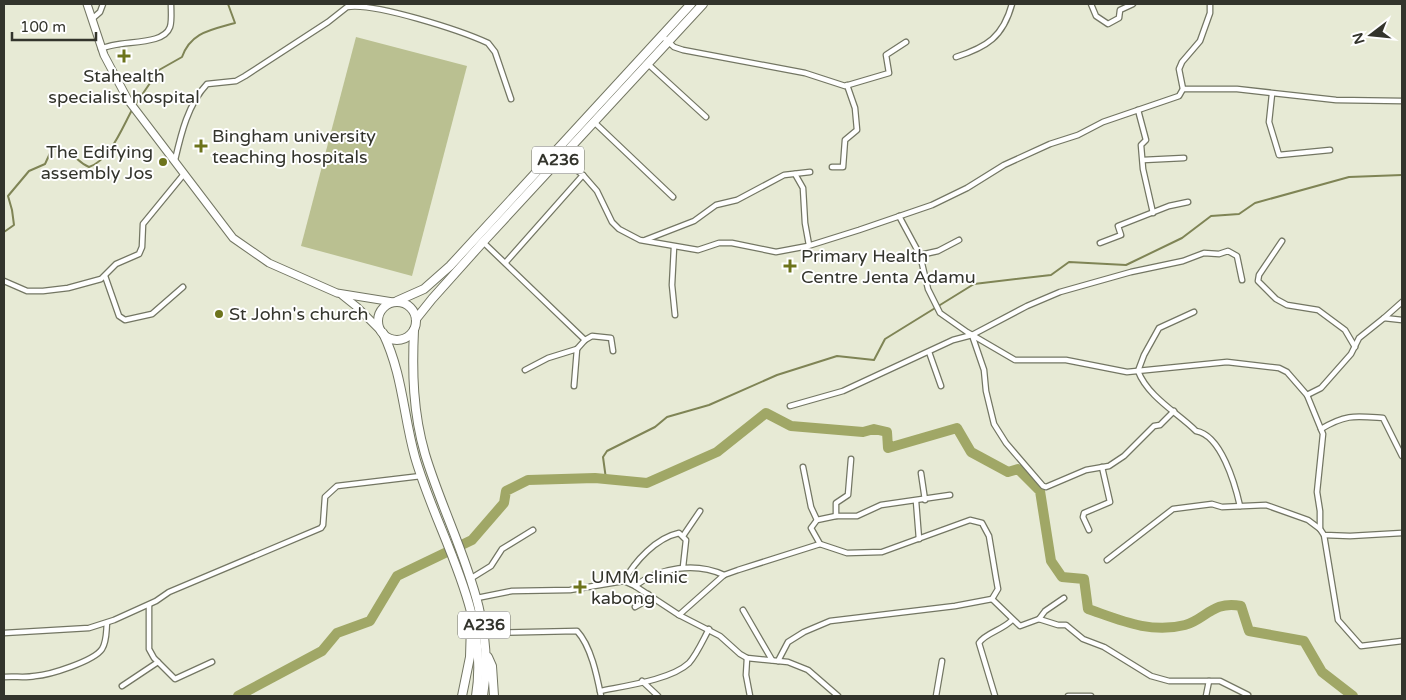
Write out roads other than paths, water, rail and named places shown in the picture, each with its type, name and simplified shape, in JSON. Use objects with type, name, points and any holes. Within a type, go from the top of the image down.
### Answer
[{"type":"highway","name":"A236","points":[[476,696],[479,646],[475,624],[465,592],[421,476],[407,428],[398,368],[378,323],[381,311],[395,302],[424,289],[450,266],[691,4]]},
{"type":"highway","name":"A236","points":[[482,696],[486,652],[485,633],[477,598],[429,466],[418,426],[413,384],[416,319],[483,242],[703,4]]},
{"type":"highway","points":[[395,302],[402,302],[412,308],[416,319]]},
{"type":"highway","points":[[382,332],[390,338],[402,339],[414,330]]},
{"type":"highway","points":[[462,696],[472,644],[465,592]]},
{"type":"highway","points":[[486,652],[492,666],[494,696]]},
{"type":"main road","points":[[87,4],[90,20],[101,49],[128,100],[175,160],[214,216],[244,247],[283,270],[337,293],[357,307],[382,332]]},
{"type":"main road","points":[[337,293],[395,302]]},
{"type":"street","points":[[90,20],[100,12],[103,4]]},
{"type":"street","points":[[101,49],[117,42],[147,41],[162,35],[170,26],[171,4]]},
{"type":"street","points":[[956,57],[988,44],[1008,18],[1012,4]]},
{"type":"street","points":[[1091,4],[1096,16],[1108,24],[1119,18],[1120,10],[1133,4]]},
{"type":"street","points":[[560,158],[582,175],[597,191],[612,222],[619,229],[643,241],[698,250],[714,244],[732,243],[776,252],[809,245],[899,216],[947,198],[1004,165],[1050,144],[1179,96],[1183,89],[1179,69],[1182,62],[1200,41],[1210,14],[1210,4]]},
{"type":"street","points":[[175,160],[182,130],[198,94],[207,84],[236,81],[328,22],[347,7],[377,8],[488,43],[495,52],[511,99]]},
{"type":"street","points":[[661,35],[668,42],[683,50],[805,72],[847,86],[889,73],[886,55],[906,42]]},
{"type":"street","points":[[648,64],[706,116]]},
{"type":"street","points":[[832,167],[843,167],[845,140],[857,130],[855,108],[847,86]]},
{"type":"street","points":[[1183,89],[1237,89],[1336,100],[1402,102]]},
{"type":"street","points":[[1272,94],[1269,122],[1278,155],[1330,150]]},
{"type":"street","points":[[1138,110],[1146,140],[1141,145],[1153,214]]},
{"type":"street","points":[[594,122],[672,197]]},
{"type":"street","points":[[1143,160],[1184,158]]},
{"type":"street","points":[[643,241],[694,221],[716,205],[737,200],[784,175],[810,172]]},
{"type":"street","points":[[4,281],[27,291],[43,291],[96,282],[105,276],[116,264],[136,257],[141,251],[143,224],[184,174]]},
{"type":"street","points":[[796,174],[803,188],[805,229],[809,245]]},
{"type":"street","points":[[506,262],[582,175]]},
{"type":"street","points":[[1100,243],[1121,235],[1118,226],[1139,216],[1153,214],[1169,206],[1188,202]]},
{"type":"street","points":[[899,216],[920,254],[928,288],[940,313],[1015,360],[1066,360],[1127,372],[1226,362],[1279,368],[1287,372],[1307,395],[1321,428],[1323,444],[1317,492],[1320,528]]},
{"type":"street","points":[[920,254],[938,251],[959,240]]},
{"type":"street","points":[[483,242],[506,262],[585,340]]},
{"type":"street","points":[[1282,242],[1259,274],[1258,281],[1276,299],[1287,305],[1318,310],[1345,330],[1354,347]]},
{"type":"street","points":[[674,247],[672,285],[675,315]]},
{"type":"street","points":[[790,406],[843,391],[972,334],[1027,306],[1060,292],[1131,272],[1183,261],[1204,253],[1219,254],[1228,250],[1236,256],[1242,280]]},
{"type":"street","points":[[105,276],[119,316],[124,320],[152,314],[183,287]]},
{"type":"street","points":[[1307,395],[1321,388],[1351,354],[1359,338],[1402,302]]},
{"type":"street","points":[[1194,312],[1159,328],[1144,355],[1138,371],[1147,387],[1188,421],[1196,432],[1203,432],[1224,457],[1240,506]]},
{"type":"street","points":[[1384,318],[1402,320]]},
{"type":"street","points":[[972,334],[984,370],[986,391],[994,424],[1006,443],[1039,483],[1046,487],[1086,470],[1109,466],[1124,456],[1154,426],[1160,425],[1174,411]]},
{"type":"street","points":[[574,386],[578,349],[585,340],[602,336],[611,338],[613,351]]},
{"type":"street","points":[[525,370],[548,358],[578,349]]},
{"type":"street","points":[[929,352],[941,386]]},
{"type":"street","points":[[1321,428],[1337,418],[1346,416],[1383,418],[1402,456]]},
{"type":"street","points":[[836,516],[836,503],[848,495],[851,459]]},
{"type":"street","points":[[1089,530],[1083,517],[1084,513],[1110,502],[1102,467]]},
{"type":"street","points":[[803,468],[811,507],[817,520]]},
{"type":"street","points":[[921,474],[925,500]]},
{"type":"street","points":[[4,633],[75,630],[107,622],[149,604],[169,592],[321,528],[323,525],[325,497],[336,486],[421,476]]},
{"type":"street","points":[[820,544],[812,526],[817,520],[836,516],[858,516],[881,505],[950,495]]},
{"type":"street","points":[[916,501],[919,539]]},
{"type":"street","points":[[1107,560],[1173,509],[1212,504],[1222,506],[1266,505],[1308,520],[1320,528],[1324,535],[1338,620],[1361,646],[1402,641]]},
{"type":"street","points":[[683,536],[700,511]]},
{"type":"street","points":[[680,615],[724,575],[820,544],[847,553],[865,553],[896,548],[970,520],[982,523],[989,536],[998,589],[992,599],[955,606],[830,621],[796,636],[783,649],[778,661]]},
{"type":"street","points":[[470,579],[491,566],[502,549],[533,530]]},
{"type":"street","points":[[624,581],[636,563],[666,536],[678,533],[683,536],[686,548],[683,567]]},
{"type":"street","points":[[1324,535],[1402,534]]},
{"type":"street","points":[[635,586],[646,578],[683,567],[708,569],[724,575]]},
{"type":"street","points":[[477,598],[512,591],[570,590],[624,581],[680,615],[720,636],[747,658],[778,661],[808,670],[838,696]]},
{"type":"street","points":[[635,607],[644,602],[648,594]]},
{"type":"street","points":[[992,599],[1020,626],[1038,619],[1044,611],[1064,598]]},
{"type":"street","points":[[149,604],[149,649],[154,658],[174,679],[212,662]]},
{"type":"street","points":[[743,610],[772,660]]},
{"type":"street","points":[[1038,619],[1058,625],[1066,625],[1083,639],[1104,647],[1151,676],[1169,681],[1220,680],[1248,695]]},
{"type":"street","points":[[995,696],[979,643],[982,639],[1006,627],[1012,620]]},
{"type":"street","points":[[4,677],[36,676],[63,669],[95,656],[102,650],[106,638],[107,622]]},
{"type":"street","points":[[600,690],[642,682],[682,669],[690,661],[709,630]]},
{"type":"street","points":[[485,633],[577,632],[585,644],[601,696]]},
{"type":"street","points":[[747,658],[746,674],[750,696]]},
{"type":"street","points":[[936,696],[942,661]]},
{"type":"street","points":[[122,686],[158,662]]},
{"type":"street","points":[[1206,696],[1209,681]]},
{"type":"street","points":[[642,682],[658,696]]},
{"type":"street","points":[[1068,696],[1090,696]]},
{"type":"waterway","points":[[135,105],[159,70],[182,57],[196,37],[210,30],[235,23],[228,4]]},
{"type":"waterway","points":[[4,232],[14,225],[8,196],[29,171],[45,164],[51,151],[56,148],[72,154],[89,167],[96,163],[103,158],[115,143],[132,110]]},
{"type":"waterway","points":[[606,479],[603,457],[607,451],[655,427],[667,417],[709,405],[777,375],[837,356],[874,360],[885,339],[974,284],[1051,275],[1069,262],[1126,265],[1182,238],[1211,216],[1239,214],[1255,203],[1349,177],[1402,175]]},
{"type":"waterway","points":[[238,696],[322,651],[337,633],[370,621],[397,576],[472,540],[504,503],[506,491],[528,480],[595,478],[647,483],[717,452],[766,413],[791,426],[863,432],[874,429],[887,432],[888,448],[957,428],[971,452],[1008,472],[1018,469],[1040,491],[1051,561],[1062,577],[1084,579],[1088,609],[1135,624],[1160,628],[1192,623],[1216,608],[1223,606],[1241,606],[1249,631],[1304,641],[1322,672],[1353,696]]},
{"type":"place","name":"Stahealth specialist hospital","points":[[124,56]]},
{"type":"place","name":"Bingham university teaching hospitals","points":[[201,146]]},
{"type":"place","name":"The Edifying assembly Jos","points":[[163,162]]},
{"type":"place","name":"Primary Health Centre Jenta Adamu","points":[[790,266]]},
{"type":"place","name":"St John's church","points":[[219,314]]},
{"type":"place","name":"UMM clinic kabong","points":[[580,587]]}]
